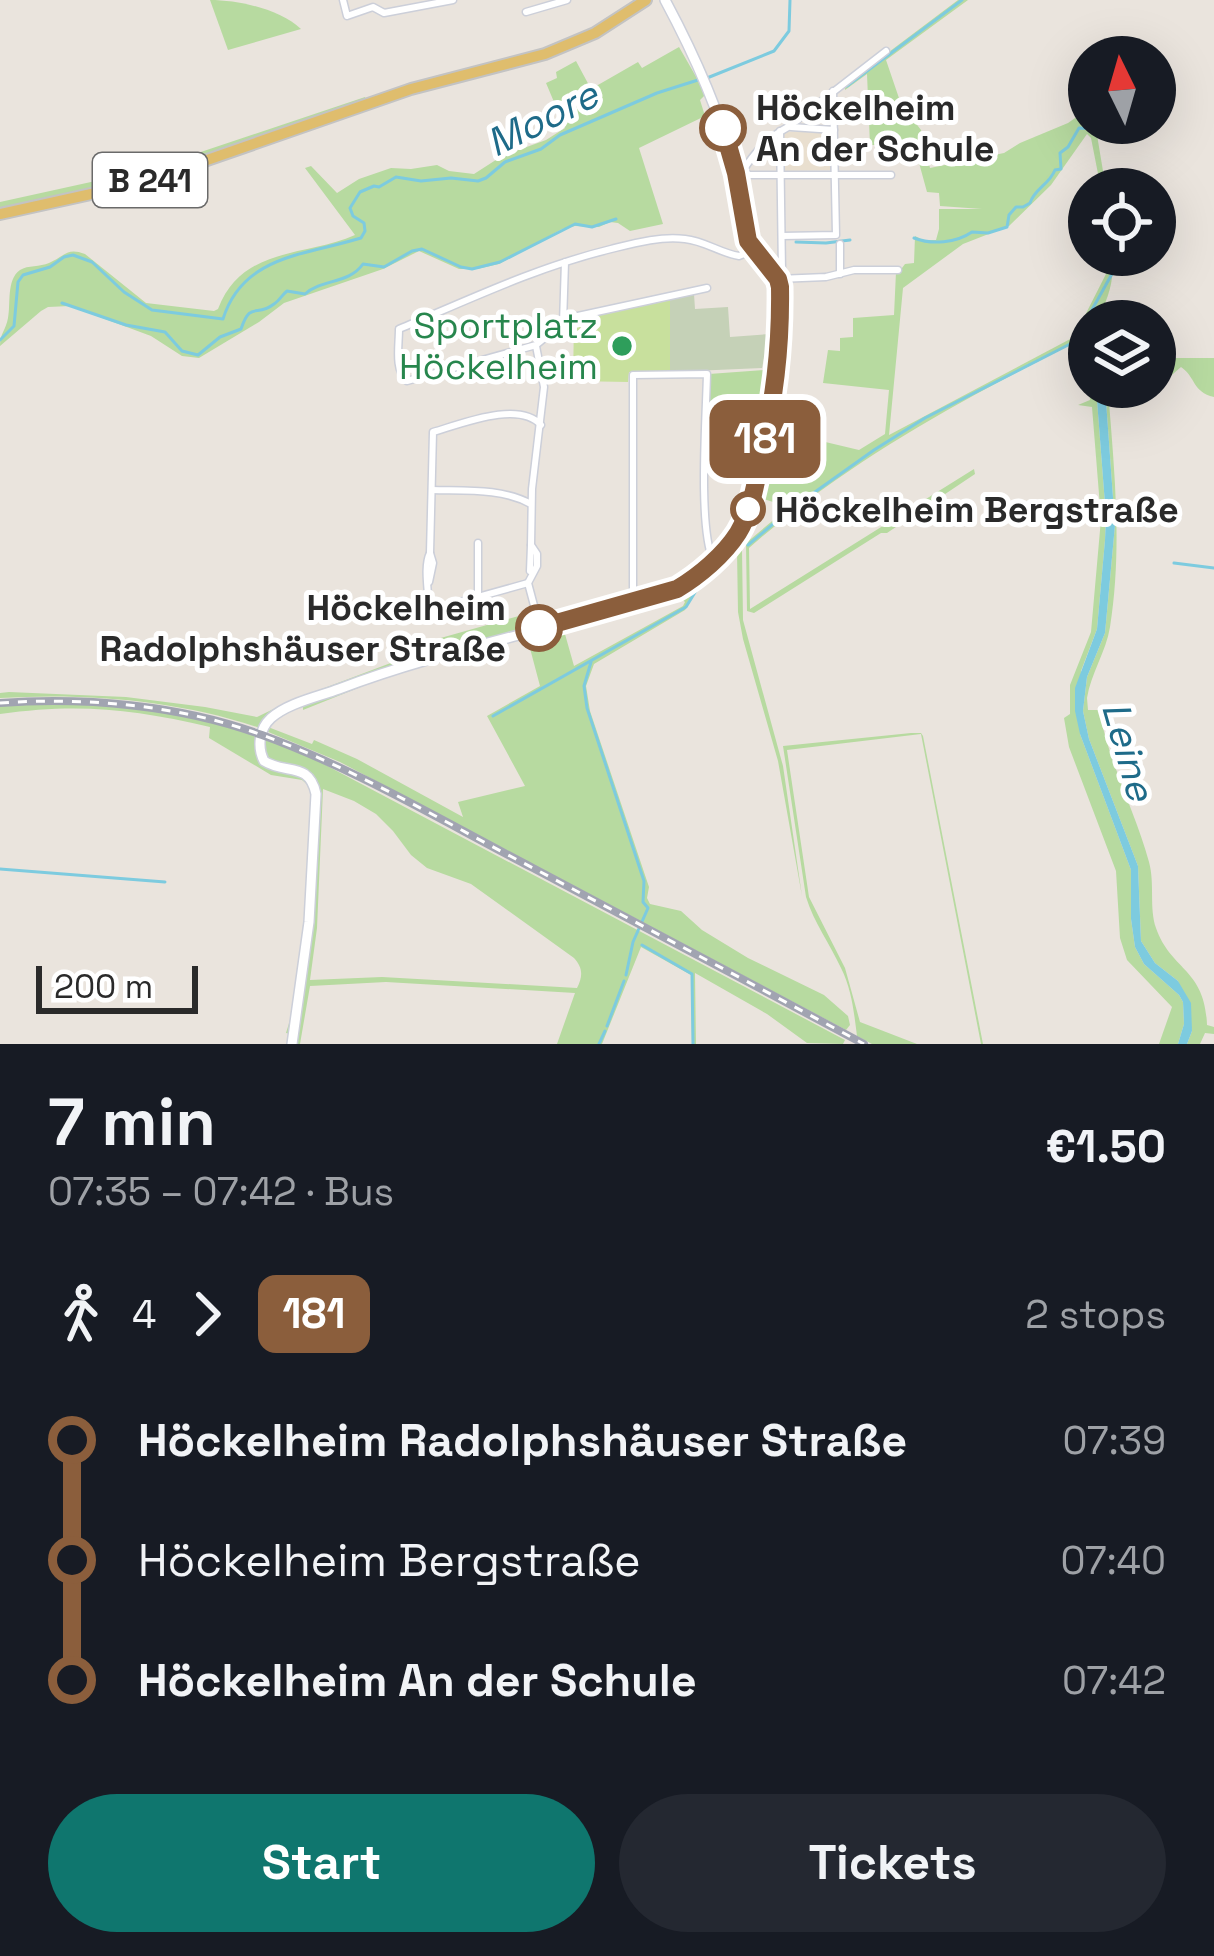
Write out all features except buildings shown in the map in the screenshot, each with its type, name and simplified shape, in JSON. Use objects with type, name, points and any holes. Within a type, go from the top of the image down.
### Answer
[{"type":"main road","name":"B 241","points":[[0,214],[141,183],[411,89],[565,46],[646,0]]},
{"type":"street","points":[[343,0],[347,16],[372,3],[384,13],[453,0]]},
{"type":"street","points":[[526,12],[567,0]]},
{"type":"street","points":[[665,0],[705,78],[739,172],[746,231],[754,250],[778,279]]},
{"type":"street","points":[[739,172],[759,147],[886,51]]},
{"type":"street","points":[[782,236],[836,235],[833,91]]},
{"type":"street","points":[[784,129],[834,130]]},
{"type":"street","points":[[292,1044],[309,922],[316,794],[314,782],[304,772],[264,760],[259,745],[265,724],[289,708],[376,675],[677,589],[738,532],[756,482],[776,386],[784,129]]},
{"type":"street","points":[[739,172],[891,175]]},
{"type":"street","points":[[565,262],[563,323],[536,345],[407,382],[402,378],[399,329],[565,262],[669,238],[702,242],[735,256],[754,250]]},
{"type":"street","points":[[840,244],[840,274]]},
{"type":"street","points":[[778,279],[898,270]]},
{"type":"street","points":[[564,319],[707,288]]},
{"type":"street","points":[[406,617],[529,579],[537,566],[531,504],[544,387],[536,345]]},
{"type":"street","points":[[633,602],[633,375],[707,374],[706,507],[713,560]]},
{"type":"street","points":[[531,415],[543,408]]},
{"type":"street","points":[[429,610],[426,573],[434,432],[512,413],[531,415],[541,424]]},
{"type":"street","points":[[520,498],[532,489]]},
{"type":"street","points":[[432,490],[486,491],[531,504]]},
{"type":"street","points":[[478,543],[478,597]]},
{"type":"street","points":[[529,579],[540,628]]},
{"type":"shaded area","points":[[782,132],[830,132],[832,170],[783,171]]},
{"type":"green space","points":[[210,0],[258,7],[301,29],[228,50]]},
{"type":"green space","points":[[958,0],[968,0],[886,60],[901,104],[921,130],[930,168],[1004,153],[1068,123],[1068,144],[1080,144],[1051,185],[1009,226],[963,244],[903,288],[889,435],[1068,340],[1068,346],[949,409],[866,460],[749,548],[750,609],[974,469],[975,474],[887,533],[754,613],[747,611],[746,543],[789,507],[757,497],[765,458],[789,463],[796,435],[859,450],[885,434],[889,390],[823,383],[828,350],[840,351],[840,338],[853,337],[853,318],[894,315],[896,272],[914,263],[915,236],[936,240],[939,209],[982,209],[940,206],[939,193],[927,192],[913,141],[870,145],[867,74],[845,90],[845,85]]},
{"type":"green space","points":[[679,47],[706,94],[700,100],[705,116],[639,148],[663,224],[630,231],[610,222],[562,229],[499,264],[477,269],[459,269],[419,251],[383,269],[284,303],[199,358],[182,356],[151,336],[70,306],[41,311],[0,346],[13,280],[23,268],[79,252],[146,303],[214,311],[242,274],[259,264],[355,235],[305,168],[311,166],[337,193],[391,168],[437,165],[474,174],[565,128],[546,83],[557,78],[556,72],[576,61],[591,89],[638,62],[642,68]]},
{"type":"green space","points":[[365,97],[149,177],[0,210],[0,202],[150,169]]},
{"type":"green space","points":[[1092,144],[1098,144],[1102,168],[1097,168]]},
{"type":"green space","points":[[1105,276],[1111,276],[1108,296],[1093,300]]},
{"type":"green space","points":[[694,294],[695,309],[728,307],[730,337],[769,334],[762,368],[670,372],[670,299]]},
{"type":"green space","name":"Sportplatz Höckelheim","points":[[670,299],[670,372],[629,372],[628,382],[573,381],[574,320]]},
{"type":"green space","points":[[776,319],[767,410],[709,413],[709,374],[764,370]]},
{"type":"green space","points":[[1176,358],[1214,358],[1214,397],[1202,392],[1181,367],[1176,371]]},
{"type":"green space","points":[[1092,408],[1098,408],[1106,517],[1097,629],[1081,671],[1080,734],[1131,870],[1135,947],[1144,964],[1183,1002],[1178,1044],[1159,1044],[1172,1007],[1127,960],[1120,938],[1116,871],[1069,747],[1064,718],[1070,714],[1070,685],[1091,632],[1101,519]]},
{"type":"green space","points":[[1109,408],[1116,514],[1114,599],[1108,636],[1087,698],[1088,710],[1099,710],[1149,862],[1156,928],[1194,981],[1207,1025],[1214,1027],[1214,1034],[1205,1033],[1200,1044],[1187,1044],[1192,1031],[1178,981],[1155,963],[1141,941],[1138,866],[1089,739],[1083,711],[1087,677],[1105,633],[1115,525]]},
{"type":"green space","points":[[740,542],[743,620],[783,766],[802,896],[778,761],[743,639],[737,551],[702,583],[685,610],[594,664],[586,686],[590,711],[649,887],[647,898],[650,904],[681,911],[748,958],[824,995],[848,1016],[846,1030],[340,762],[266,731],[268,727],[312,744],[314,740],[463,817],[458,802],[525,786],[487,716],[540,686],[527,637],[383,678],[303,710],[303,705],[387,673],[677,592]],"holes":[[[678,595],[683,606],[574,666],[563,627]]]},
{"type":"green space","points":[[533,612],[533,626],[289,705],[260,728],[197,711],[132,701],[0,698],[0,693],[9,692],[126,697],[257,717],[396,661],[398,650]]},
{"type":"green space","points":[[0,706],[147,710],[258,735],[257,750],[266,765],[303,778],[312,785],[309,902],[292,1034],[286,1033],[303,947],[309,786],[302,780],[271,775],[209,738],[210,727],[105,710],[0,714]]},
{"type":"green space","points":[[921,733],[923,736],[983,1044],[921,734],[787,750],[809,897],[845,968],[860,1022],[917,1044],[872,1044],[857,1036],[845,976],[806,897],[783,746]]},
{"type":"green space","points":[[264,738],[318,761],[845,1040],[843,1044],[807,1043],[695,973],[696,1044],[692,1044],[691,975],[641,947],[602,1044],[557,1044],[575,993],[386,982],[310,986],[300,1044],[294,1044],[319,786],[300,768],[264,755]],"holes":[[[323,789],[376,814],[427,868],[471,884],[574,958],[581,972],[577,988],[382,977],[310,980]]]},
{"type":"water","points":[[1098,408],[1107,408],[1115,525],[1105,633],[1087,677],[1083,711],[1089,739],[1138,866],[1141,941],[1155,963],[1178,981],[1191,1003],[1192,1031],[1187,1044],[1178,1044],[1183,1002],[1144,964],[1135,947],[1131,870],[1075,711],[1075,688],[1097,629],[1106,517]]},
{"type":"waterway","name":"Moore","points":[[707,78],[774,51],[789,31],[790,0]]},
{"type":"waterway","points":[[847,86],[962,0]]},
{"type":"waterway","name":"Moore","points":[[0,340],[14,326],[18,282],[23,275],[73,255],[92,262],[152,310],[223,319],[232,298],[261,270],[298,254],[361,238],[364,223],[350,208],[360,192],[396,177],[478,181],[560,135],[698,80]]},
{"type":"waterway","points":[[914,238],[944,242],[1007,227],[1016,207],[1030,203],[1055,170],[1061,169],[1060,153],[1070,144]]},
{"type":"waterway","points":[[62,303],[126,325],[165,332],[182,351],[198,355],[220,337],[241,329],[251,312],[268,308],[287,291],[305,294],[350,275],[363,264],[384,267],[422,249],[472,269],[500,262],[575,224],[592,227],[616,219]]},
{"type":"waterway","points":[[796,242],[850,240]]},
{"type":"waterway","points":[[748,545],[791,509],[925,418],[1074,342],[1111,276]]},
{"type":"waterway","points":[[493,716],[686,607],[702,581],[737,548]]},
{"type":"waterway","points":[[1174,563],[1214,568]]},
{"type":"waterway","points":[[591,662],[584,686],[587,708],[644,881],[643,902],[648,908],[633,942],[626,975]]},
{"type":"waterway","points":[[0,869],[165,882]]},
{"type":"waterway","points":[[642,945],[692,974],[693,1044]]},
{"type":"waterway","points":[[607,1026],[624,981]]},
{"type":"waterway","points":[[599,1044],[605,1031]]},
{"type":"railway","points":[[0,703],[66,701],[166,710],[262,735],[399,797],[864,1044]]},
{"type":"bus line","name":"181","points":[[539,628],[677,589],[720,554],[744,520],[776,386],[780,287],[748,241],[723,128]]},
{"type":"place","name":"Höckelheim An der Schule","points":[[723,128]]},
{"type":"place","name":"Sportplatz Höckelheim","points":[[622,346]]},
{"type":"place","name":"Höckelheim Bergstraße","points":[[748,509]]},
{"type":"place","name":"Höckelheim Radolphshäuser Straße","points":[[539,628]]},
{"type":"water label","name":"Leine","points":[[1129,751]]}]
